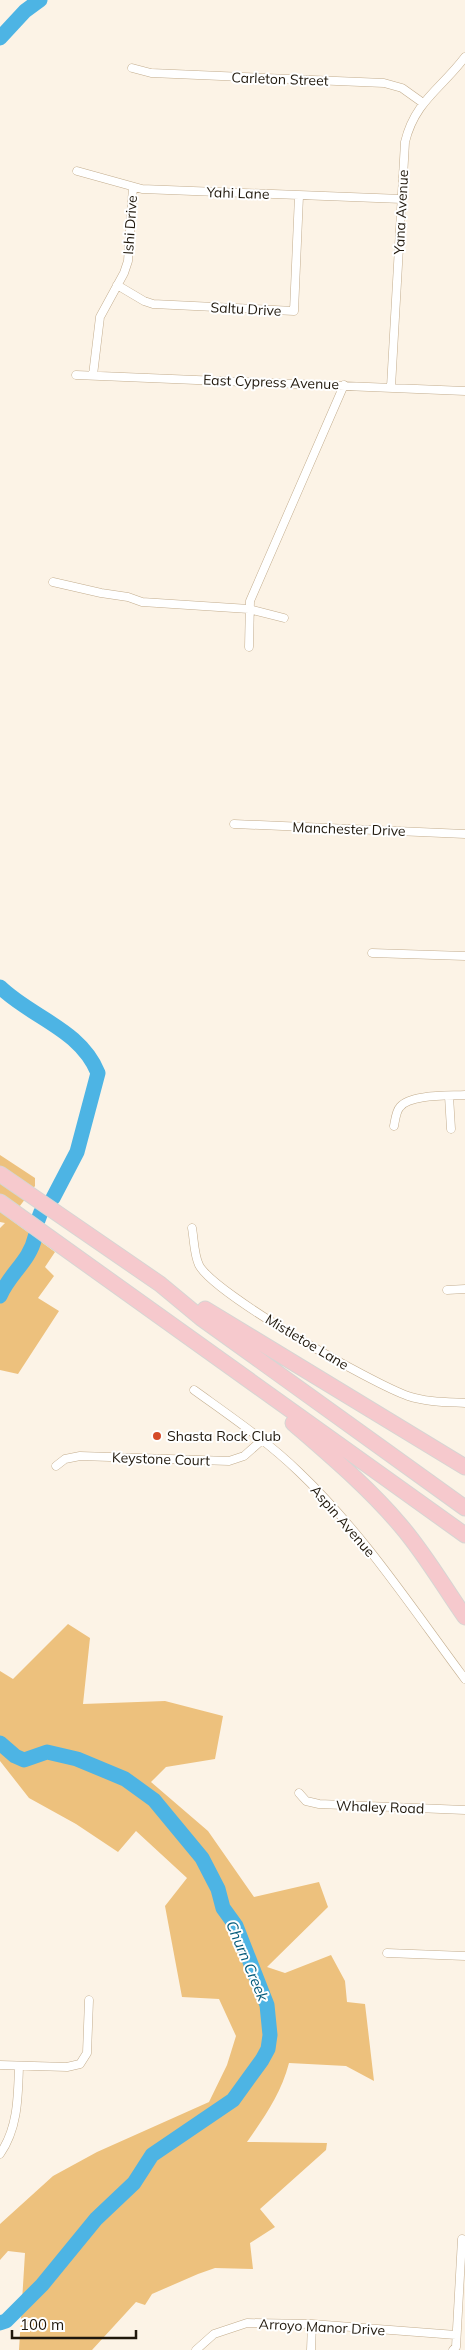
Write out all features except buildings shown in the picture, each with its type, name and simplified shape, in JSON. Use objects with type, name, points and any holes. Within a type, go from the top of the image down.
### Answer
[{"type":"highway","points":[[0,1174],[160,1284],[201,1318],[465,1508]]},
{"type":"highway","points":[[0,1202],[465,1535]]},
{"type":"highway","points":[[160,1284],[177,1291],[257,1342],[465,1467]]},
{"type":"highway","points":[[253,1384],[267,1401],[351,1473],[382,1503],[416,1544],[465,1617]]},
{"type":"street","name":"Yana Avenue","points":[[390,387],[405,142],[412,119],[423,103],[465,57]]},
{"type":"street","name":"Carleton Street","points":[[132,68],[151,73],[384,83],[402,88],[423,103]]},
{"type":"street","name":"Yahi Lane","points":[[76,171],[133,187],[299,196],[402,199]]},
{"type":"street","name":"Ishi Drive","points":[[93,376],[98,323],[106,301],[127,266],[130,248],[133,187]]},
{"type":"street","name":"Saltu Drive","points":[[117,285],[144,301],[154,304],[294,311],[299,196]]},
{"type":"street","name":"East Cypress Avenue","points":[[76,375],[465,391]]},
{"type":"street","points":[[249,647],[250,601],[344,385]]},
{"type":"street","points":[[53,582],[101,593],[128,596],[142,602],[250,609],[284,618]]},
{"type":"street","name":"Manchester Drive","points":[[234,824],[465,834]]},
{"type":"street","points":[[372,953],[465,956]]},
{"type":"street","points":[[394,1126],[399,1108],[404,1104],[418,1098],[465,1095]]},
{"type":"street","points":[[449,1096],[451,1129]]},
{"type":"street","name":"Mistletoe Lane","points":[[192,1228],[199,1264],[208,1278],[274,1323],[353,1370],[398,1392],[416,1398],[465,1403]]},
{"type":"street","points":[[447,1290],[465,1289]]},
{"type":"street","name":"Aspin Avenue","points":[[194,1390],[262,1440],[298,1471],[357,1534],[465,1679]]},
{"type":"street","name":"Keystone Court","points":[[56,1466],[65,1459],[80,1456],[229,1461],[244,1456],[262,1440]]},
{"type":"street","name":"Whaley Road","points":[[299,1793],[306,1801],[319,1804],[465,1810]]},
{"type":"street","points":[[387,1953],[465,1956]]},
{"type":"street","points":[[0,2065],[72,2067],[80,2064],[87,2053],[89,2000]]},
{"type":"street","points":[[0,2154],[11,2134],[14,2123],[19,2066]]},
{"type":"street","points":[[456,2349],[462,2239]]},
{"type":"street","name":"Arroyo Manor Drive","points":[[196,2350],[214,2334],[247,2323],[312,2324],[456,2335]]},
{"type":"street","points":[[312,2324],[312,2350]]},
{"type":"shaded area","points":[[0,1155],[35,1178],[35,1186],[10,1219],[55,1252],[45,1267],[54,1276],[38,1298],[59,1311],[18,1374],[0,1370],[0,1228],[5,1223],[0,1222]]},
{"type":"shaded area","points":[[68,1624],[90,1638],[83,1704],[165,1701],[223,1716],[215,1759],[166,1767],[151,1782],[208,1831],[254,1897],[319,1882],[328,1907],[267,1967],[285,1973],[331,1955],[345,1981],[347,2002],[365,2004],[374,2081],[346,2066],[289,2063],[277,2095],[247,2142],[327,2143],[326,2150],[260,2209],[275,2227],[250,2243],[253,2269],[215,2268],[152,2294],[145,2305],[136,2302],[92,2350],[19,2350],[25,2253],[8,2251],[0,2260],[0,2224],[53,2176],[97,2152],[209,2102],[227,2065],[236,2036],[219,1999],[182,1997],[165,1906],[187,1878],[136,1831],[118,1852],[76,1824],[29,1798],[0,1761],[0,1671],[13,1679]]},
{"type":"waterway","name":"Churn Creek","points":[[0,38],[25,11],[40,0]]},
{"type":"waterway","name":"Churn Creek","points":[[0,987],[80,1045],[98,1073],[77,1152],[53,1198]]},
{"type":"waterway","name":"Churn Creek","points":[[38,1220],[41,1212]]},
{"type":"waterway","name":"Churn Creek","points":[[0,1296],[29,1253],[35,1237]]},
{"type":"waterway","name":"Churn Creek","points":[[0,1743],[15,1756],[24,1760],[47,1752],[77,1759],[125,1779],[154,1800],[202,1858],[218,1889],[223,1908],[236,1926],[267,2005],[270,2035],[268,2049],[262,2060],[233,2100],[152,2155],[134,2183],[96,2219],[42,2285],[6,2321],[0,2323]]},
{"type":"place","name":"Shasta Rock Club","points":[[157,1436]]}]
